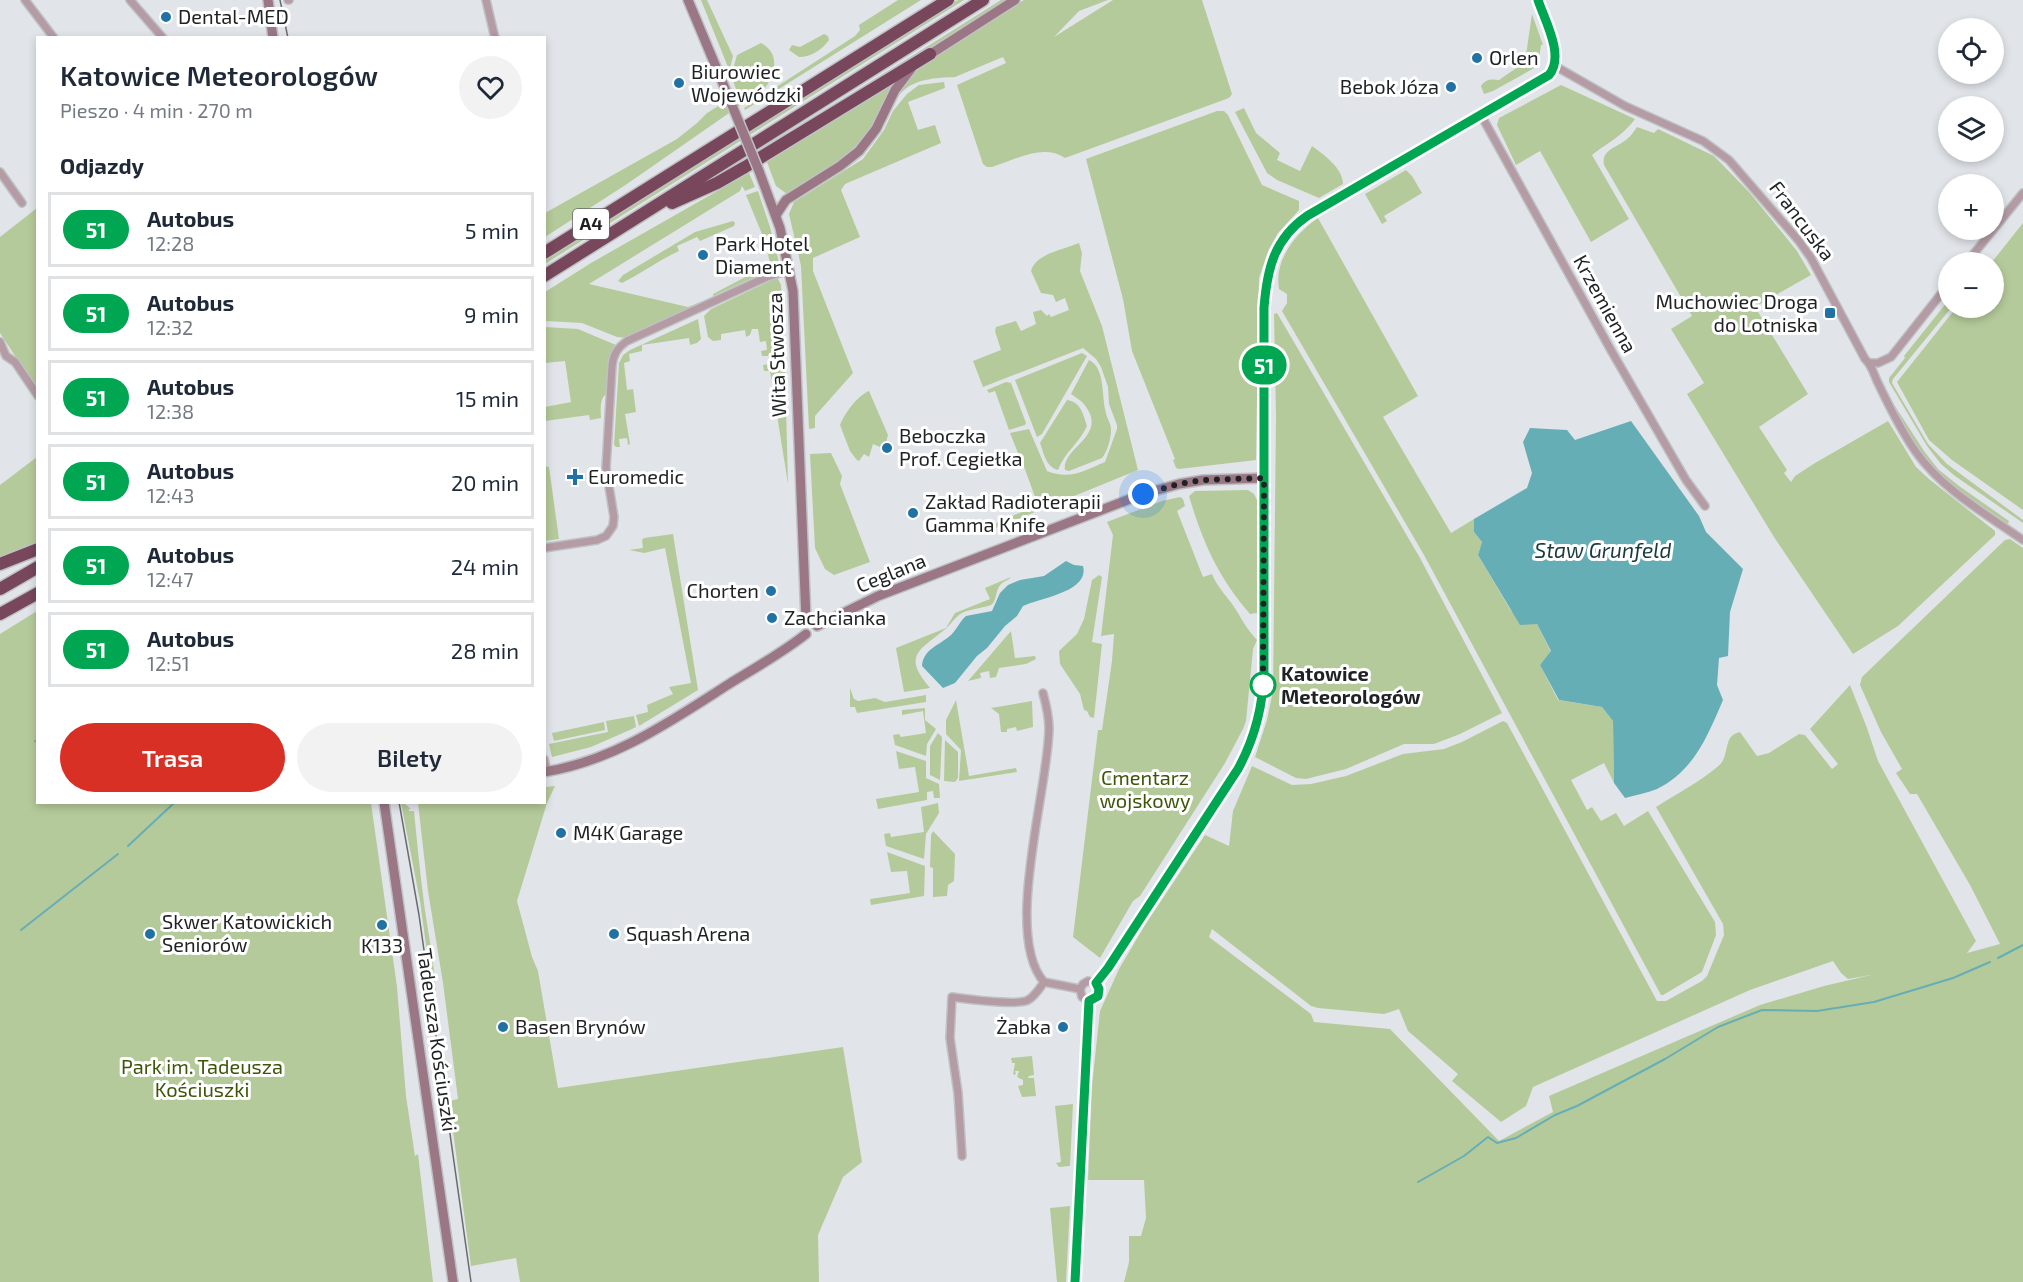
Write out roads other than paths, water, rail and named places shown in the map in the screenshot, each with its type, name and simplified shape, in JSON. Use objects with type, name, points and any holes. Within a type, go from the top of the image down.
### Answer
[{"type":"highway","name":"A4","points":[[546,252],[948,0]]},
{"type":"highway","name":"A4","points":[[546,275],[983,0]]},
{"type":"highway","points":[[636,219],[717,183],[930,54]]},
{"type":"highway","points":[[0,564],[36,550]]},
{"type":"highway","points":[[0,589],[36,568]]},
{"type":"highway","points":[[0,621],[36,594]]},
{"type":"highway","points":[[0,614],[24,602]]},
{"type":"street","points":[[25,0],[52,36]]},
{"type":"street","points":[[130,0],[161,36]]},
{"type":"street","points":[[268,0],[273,36]]},
{"type":"street","points":[[486,0],[495,36]]},
{"type":"street","name":"Wita Stwosza","points":[[688,0],[776,215],[790,270],[795,325],[806,620]]},
{"type":"street","points":[[776,215],[786,200],[840,166],[859,151],[876,129],[901,81],[930,54],[1015,0]]},
{"type":"street","points":[[1096,983],[1231,781],[1245,757],[1254,734],[1263,681],[1264,308],[1266,282],[1274,254],[1294,226],[1307,216],[1549,75],[1555,66],[1556,52],[1538,0]]},
{"type":"street","name":"Francuska","points":[[1555,66],[1625,106],[1703,141],[1729,160],[1811,258],[1869,363],[1906,437],[1927,466],[1956,493],[2023,540]]},
{"type":"street","name":"Krzemienna","points":[[1481,115],[1612,352],[1686,480],[1705,506]]},
{"type":"street","points":[[0,172],[22,203]]},
{"type":"street","points":[[1975,252],[2023,193]]},
{"type":"street","points":[[768,195],[786,200]]},
{"type":"street","points":[[546,548],[600,540],[613,526],[614,517],[606,468],[613,361],[619,347],[627,341],[767,277],[790,270]]},
{"type":"street","points":[[1869,363],[1878,363],[1891,357],[1938,298]]},
{"type":"street","points":[[0,342],[3,359],[15,362],[36,393]]},
{"type":"street","name":"Ceglana","points":[[817,626],[885,593],[1143,494],[1187,482],[1264,478]]},
{"type":"street","points":[[546,772],[590,761],[633,743],[726,687],[806,634],[814,633],[817,626],[813,620],[806,620],[801,627],[806,634]]},
{"type":"street","points":[[1044,693],[1049,729],[1026,922],[1032,961],[1036,972],[1044,982],[1080,988]]},
{"type":"street","name":"Tadeusza Kościuszki","points":[[384,804],[453,1282]]},
{"type":"street","points":[[1080,988],[1088,981],[1096,983]]},
{"type":"street","points":[[962,1156],[958,1094],[950,1038],[952,998],[1023,1002],[1034,996],[1044,982]]},
{"type":"street","points":[[1080,988],[1082,997],[1089,1001],[1096,999],[1099,993],[1096,983]]},
{"type":"street","points":[[1075,1282],[1089,1001]]},
{"type":"water","name":"Staw Grunfeld","points":[[1631,421],[1699,516],[1706,532],[1743,569],[1730,612],[1728,656],[1719,658],[1717,685],[1723,700],[1712,726],[1698,751],[1681,772],[1657,789],[1625,798],[1614,783],[1613,721],[1602,707],[1559,700],[1540,665],[1551,651],[1537,624],[1520,625],[1478,555],[1482,542],[1474,532],[1474,519],[1527,488],[1532,473],[1523,442],[1530,428],[1567,430],[1575,440]]},
{"type":"water","points":[[1066,561],[1083,566],[1083,575],[1079,582],[1062,593],[1023,606],[1017,616],[977,656],[955,683],[943,688],[922,666],[925,655],[951,635],[966,616],[992,611],[1000,593],[1008,585],[1020,580],[1044,576]]},
{"type":"waterway","points":[[128,846],[173,804]]},
{"type":"waterway","points":[[21,930],[118,854]]},
{"type":"waterway","points":[[1998,958],[2023,945]]},
{"type":"waterway","points":[[1418,1182],[1464,1156],[1488,1137],[1497,1143],[1516,1138],[1555,1115],[1577,1106],[1665,1059],[1718,1027],[1762,1010],[1817,1011],[1874,1002],[1953,978],[1990,962]]},
{"type":"tram line","points":[[280,0],[288,36]]},
{"type":"tram line","points":[[399,804],[419,915],[471,1282]]},
{"type":"place","name":"Dental-MED","points":[[166,17]]},
{"type":"place","name":"Orlen","points":[[1477,58]]},
{"type":"place","name":"Biurowiec Wojewódzki","points":[[679,83]]},
{"type":"place","name":"Bebok Józa","points":[[1451,87]]},
{"type":"place","name":"Park Hotel Diament","points":[[703,255]]},
{"type":"place","name":"Muchowiec Droga do Lotniska","points":[[1830,313]]},
{"type":"place","name":"Beboczka Prof. Cegiełka","points":[[887,448]]},
{"type":"place","name":"Euromedic","points":[[575,477]]},
{"type":"place","name":"Zakład Radioterapii Gamma Knife","points":[[913,513]]},
{"type":"place","name":"Chorten","points":[[771,591]]},
{"type":"place","name":"Zachcianka","points":[[772,618]]},
{"type":"place","name":"Katowice Meteorologów","points":[[1263,685]]},
{"type":"place","name":"M4K Garage","points":[[561,833]]},
{"type":"place","name":"K133","points":[[382,925]]},
{"type":"place","name":"Skwer Katowickich Seniorów","points":[[150,934]]},
{"type":"place","name":"Squash Arena","points":[[614,934]]},
{"type":"place","name":"Basen Brynów","points":[[503,1027]]},
{"type":"place","name":"Żabka","points":[[1063,1027]]},
{"type":"park label","name":"Cmentarz wojskowy","points":[[1145,790]]},
{"type":"park label","name":"Park im. Tadeusza Kościuszki","points":[[202,1078]]}]
